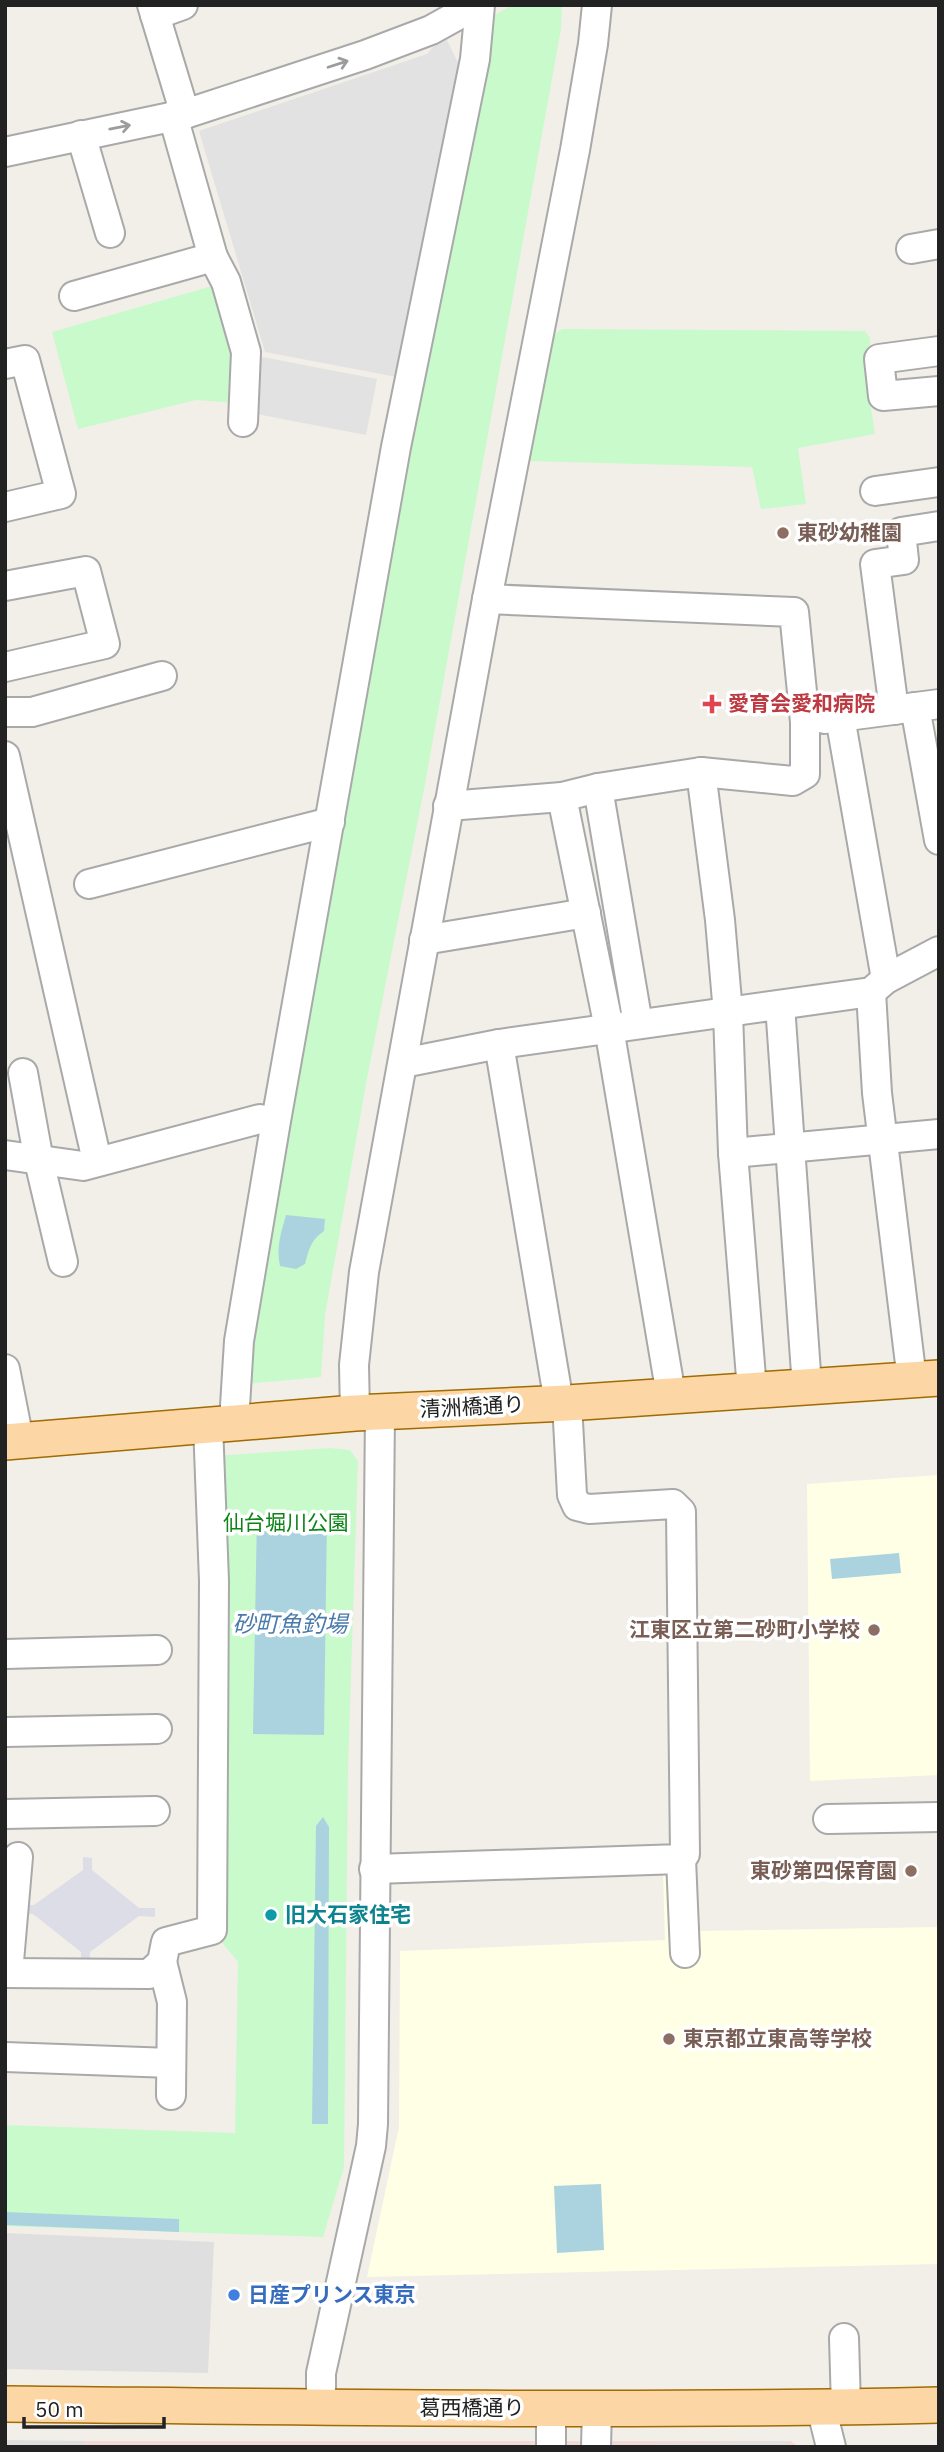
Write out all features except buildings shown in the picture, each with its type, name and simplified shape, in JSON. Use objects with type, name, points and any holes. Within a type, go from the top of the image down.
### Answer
[{"type":"main road","name":"清洲橋通り","points":[[12,1441],[368,1413],[925,1379]]},
{"type":"main road","name":"葛西橋通り","points":[[5,2404],[321,2407],[939,2405]]},
{"type":"street","points":[[183,5],[154,10],[217,266],[226,282],[246,352],[243,422]]},
{"type":"street","points":[[5,152],[179,115],[365,55],[431,30],[478,5]]},
{"type":"street","points":[[171,2095],[172,2002],[162,1962],[166,1942],[212,1930],[214,1581],[221,1423],[239,1341],[275,1123],[396,447],[475,59],[478,5]]},
{"type":"street","points":[[321,2407],[321,2372],[372,2146],[374,1869],[368,1413],[354,1365],[364,1272],[448,806],[565,203],[593,44],[597,5]]},
{"type":"street","points":[[81,135],[110,233]]},
{"type":"street","points":[[911,249],[939,243]]},
{"type":"street","points":[[74,296],[217,266]]},
{"type":"street","points":[[939,351],[879,359],[883,396],[939,391]]},
{"type":"street","points":[[5,364],[25,360],[61,494],[5,507]]},
{"type":"street","points":[[875,491],[939,482]]},
{"type":"street","points":[[939,526],[901,532],[904,560],[875,564],[916,707],[939,840]]},
{"type":"street","points":[[5,586],[86,571],[105,644],[5,667]]},
{"type":"street","points":[[448,806],[562,797],[701,772],[793,781],[805,774],[805,722],[794,612],[487,599]]},
{"type":"street","points":[[19,712],[162,676]]},
{"type":"street","points":[[805,722],[916,707]]},
{"type":"street","points":[[840,717],[878,985],[883,1140],[925,1379]]},
{"type":"street","points":[[5,756],[97,1161]]},
{"type":"street","points":[[701,772],[720,920],[728,1013],[733,1153],[752,1390]]},
{"type":"street","points":[[598,789],[638,1024]]},
{"type":"street","points":[[562,797],[609,1028],[671,1395]]},
{"type":"street","points":[[89,884],[330,822]]},
{"type":"street","points":[[424,940],[586,913]]},
{"type":"street","points":[[403,1063],[499,1044],[780,1005],[878,985],[939,951]]},
{"type":"street","points":[[780,1005],[807,1387]]},
{"type":"street","points":[[499,1044],[563,1403],[572,1495],[577,1506],[589,1509],[673,1504],[681,1512],[685,1840],[685,1854],[681,1859],[685,1953]]},
{"type":"street","points":[[23,1073],[39,1161],[62,1262]]},
{"type":"street","points":[[5,1156],[83,1166],[260,1119],[275,1123]]},
{"type":"street","points":[[733,1153],[939,1134]]},
{"type":"street","points":[[5,1369],[12,1441]]},
{"type":"street","points":[[5,1654],[157,1650]]},
{"type":"street","points":[[5,1732],[157,1729]]},
{"type":"street","points":[[5,1815],[155,1811]]},
{"type":"street","points":[[828,1819],[939,1817]]},
{"type":"street","points":[[18,1857],[7,1973],[149,1973],[162,1962]]},
{"type":"street","points":[[374,1869],[681,1859]]},
{"type":"street","points":[[5,2056],[171,2063]]},
{"type":"street","points":[[831,2447],[844,2338]]},
{"type":"street","points":[[551,2407],[551,2447]]},
{"type":"street","points":[[596,2447],[597,2407]]},
{"type":"shaded area","points":[[447,40],[460,67],[402,378],[265,352],[199,131],[427,54],[433,47]]},
{"type":"shaded area","points":[[262,357],[377,379],[366,435],[251,413]]},
{"type":"shaded area","name":"江東区立第二砂町小学校","points":[[939,1475],[939,1775],[810,1781],[807,1484]]},
{"type":"shaded area","points":[[83,1857],[92,1858],[92,1870],[139,1908],[155,1908],[155,1917],[139,1916],[90,1952],[89,1974],[81,1974],[81,1952],[33,1914],[13,1913],[14,1905],[34,1905],[83,1870]]},
{"type":"shaded area","name":"東京都立東高等学校","points":[[693,1873],[697,1931],[939,1927],[939,2264],[367,2277],[399,2127],[400,1951],[665,1940],[663,1875]]},
{"type":"shaded area","points":[[5,2233],[214,2242],[208,2373],[5,2369]]},
{"type":"shaded area","points":[[5,2440],[84,2441],[84,2447],[5,2447]]},
{"type":"shaded area","points":[[84,2441],[791,2441],[798,2447],[84,2447]]},
{"type":"shaded area","points":[[787,2441],[787,2447],[653,2447],[653,2444]]},
{"type":"green space","points":[[513,5],[562,5],[561,29],[425,784],[368,1073],[325,1315],[321,1377],[247,1384],[264,1233],[487,19]]},
{"type":"green space","points":[[226,282],[246,352],[236,403],[196,400],[78,429],[52,332]]},
{"type":"green space","points":[[562,329],[865,331],[870,338],[870,402],[875,434],[798,448],[806,504],[761,509],[752,467],[527,461],[544,342]]},
{"type":"green space","name":"仙台堀川公園","points":[[329,1448],[350,1450],[358,1461],[348,1768],[344,2167],[323,2237],[5,2226],[5,2125],[235,2133],[238,1962],[220,1940],[214,1456]]},
{"type":"water","points":[[286,1215],[325,1219],[324,1231],[311,1245],[305,1264],[296,1269],[280,1266],[279,1246]]},
{"type":"water","name":"砂町魚釣場","points":[[257,1514],[327,1515],[324,1735],[253,1734]]},
{"type":"water","points":[[899,1553],[901,1573],[832,1579],[830,1559]]},
{"type":"water","points":[[323,1817],[329,1827],[328,2124],[312,2124],[316,1826]]},
{"type":"water","points":[[601,2184],[604,2250],[557,2253],[554,2186]]},
{"type":"water","points":[[5,2212],[179,2219],[179,2232],[5,2225]]},
{"type":"place","name":"東砂幼稚園","points":[[783,533]]},
{"type":"place","name":"愛育会愛和病院","points":[[712,704]]},
{"type":"place","name":"江東区立第二砂町小学校","points":[[874,1630]]},
{"type":"place","name":"東砂第四保育園","points":[[911,1871]]},
{"type":"place","name":"旧大石家住宅","points":[[271,1915]]},
{"type":"place","name":"東京都立東高等学校","points":[[669,2039]]},
{"type":"place","name":"日産プリンス東京","points":[[234,2295]]}]
